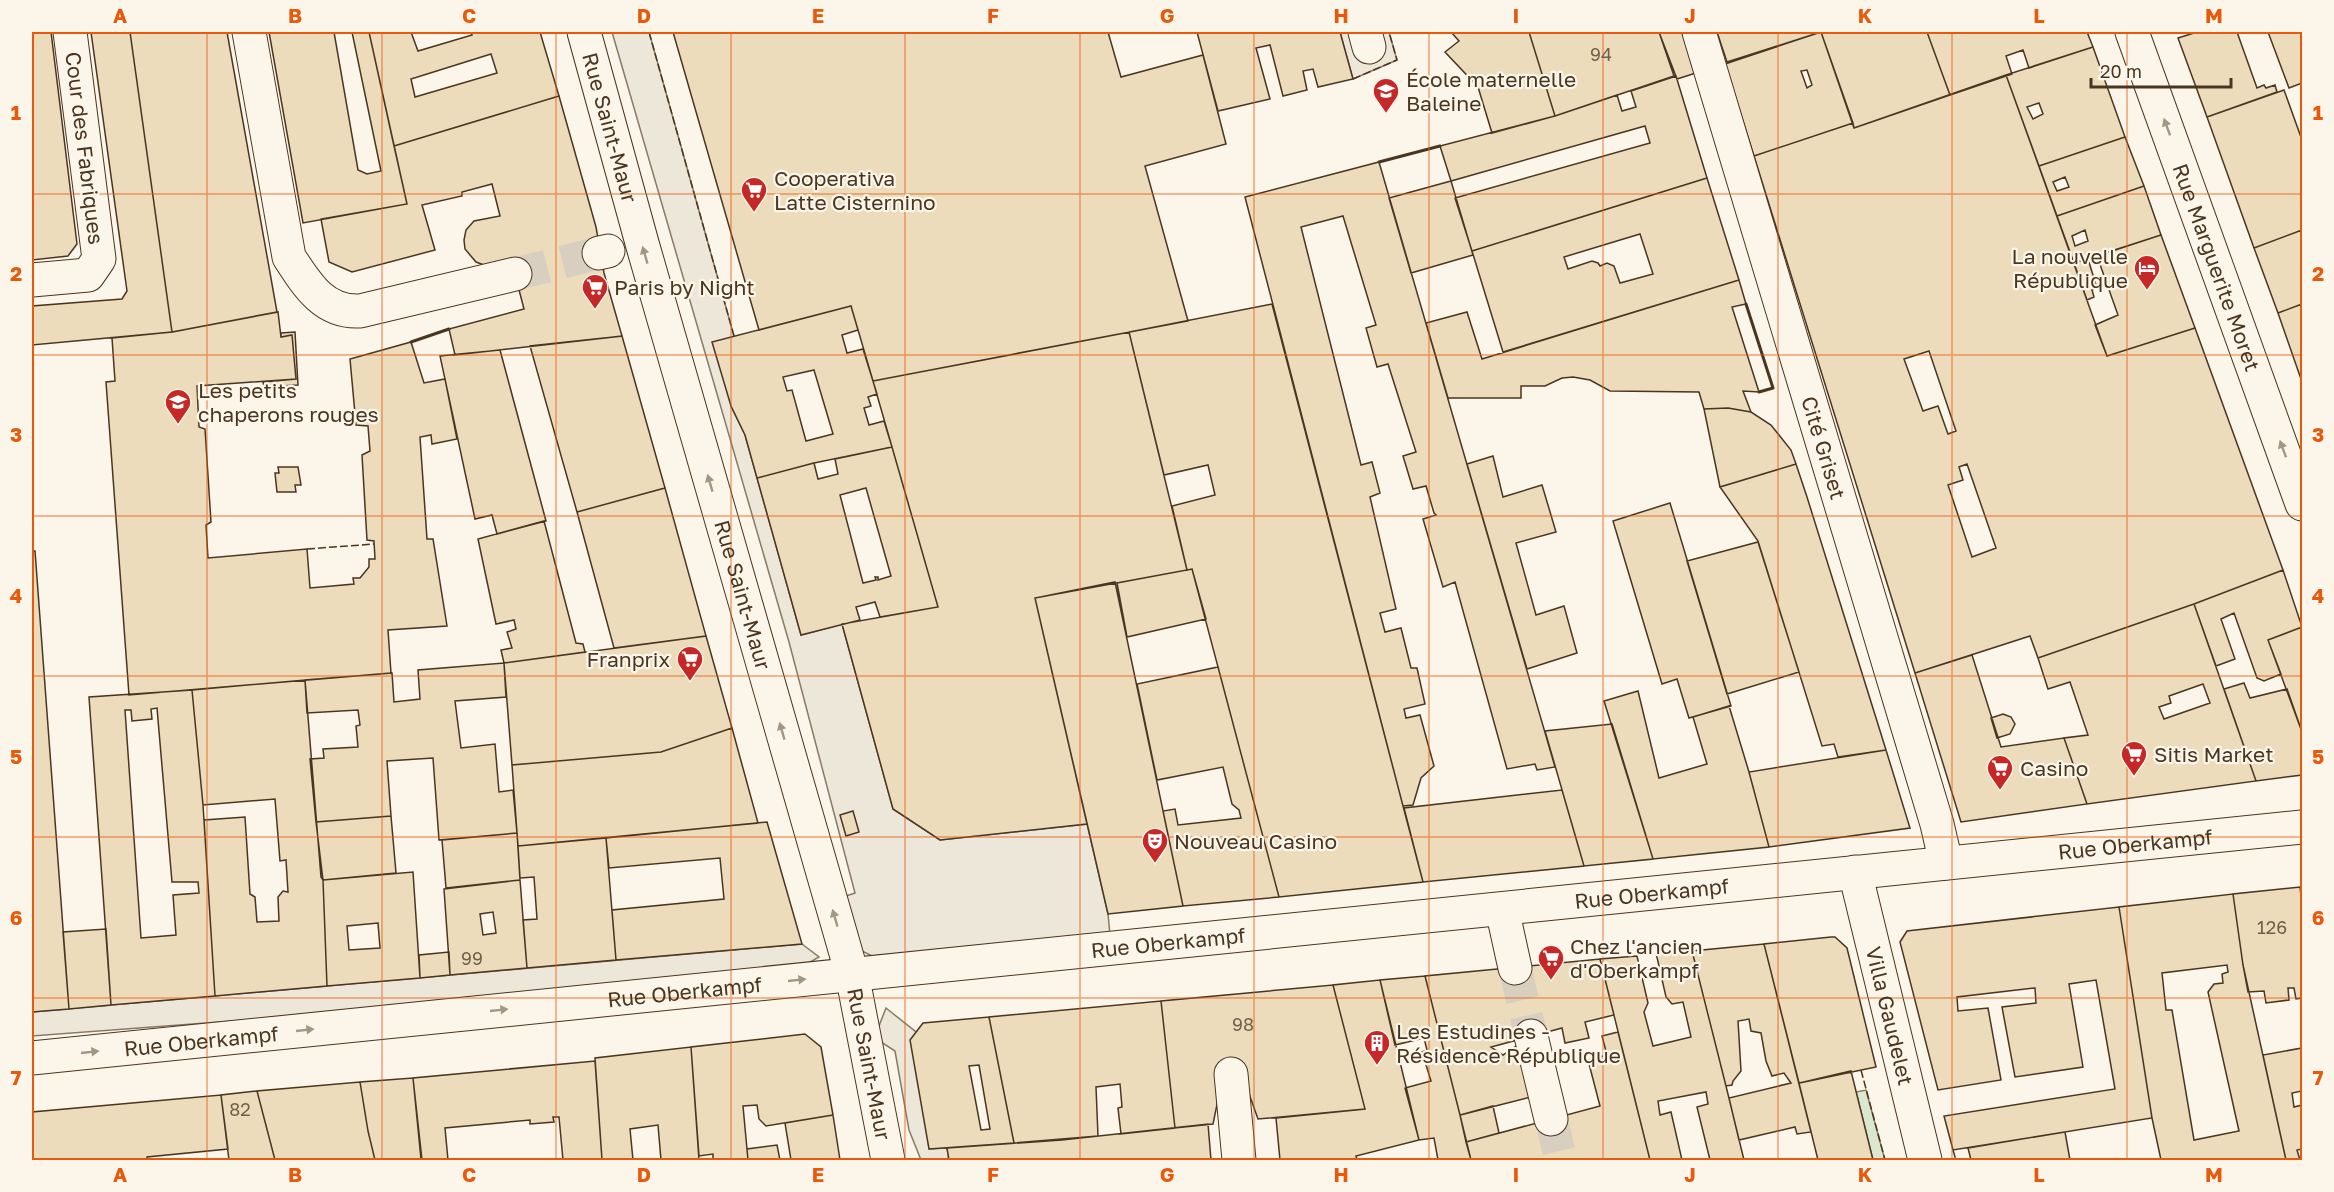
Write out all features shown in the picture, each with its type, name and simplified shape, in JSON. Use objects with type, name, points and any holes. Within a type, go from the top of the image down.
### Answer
[{"type":"street","name":"Cour des Fabriques","points":[[32,280],[88,275],[99,260],[70,32]]},
{"type":"street","points":[[249,32],[289,257],[309,287],[328,304],[344,312],[360,311],[515,274]]},
{"type":"street","name":"Rue Saint-Maur","points":[[584,32],[642,243],[852,974],[888,1161]]},
{"type":"street","name":"Cité Griset","points":[[1699,32],[1937,824],[1946,863]]},
{"type":"street","name":"Rue Marguerite Moret","points":[[2132,32],[2302,504]]},
{"type":"street","name":"Rue Oberkampf","points":[[32,1058],[2302,827]]},
{"type":"street","name":"Villa Gaudelet","points":[[1855,872],[1925,1161]]},
{"type":"street","points":[[1502,909],[1515,968]]},
{"type":"street","points":[[1531,1036],[1551,1119]]},
{"type":"street","points":[[1231,1074],[1239,1161]]},
{"type":"green space","points":[[1866,1090],[1885,1160],[1873,1160],[1856,1092]]},
{"type":"shaded area","points":[[612,32],[649,32],[734,336],[731,406],[745,435],[801,635],[842,624],[893,809],[940,840],[1087,824],[1108,914],[1110,935],[872,956],[862,951],[843,897],[855,893],[789,642]]},
{"type":"shaded area","points":[[1340,32],[1389,32],[1397,60],[1353,79]]},
{"type":"shaded area","points":[[802,944],[819,957],[807,964],[327,1014],[32,1036],[32,1012]]},
{"type":"shaded area","points":[[886,1008],[916,1032],[929,1149],[947,1148],[949,1160],[921,1160],[909,1130],[895,1051],[881,1042],[879,1035],[879,1026]]},
{"type":"building","points":[[32,32],[51,32],[77,244],[68,256],[32,260]]},
{"type":"building","points":[[91,32],[130,32],[172,332],[32,345],[32,306],[122,299],[127,291]]},
{"type":"building","points":[[130,32],[227,32],[277,312],[172,332]]},
{"type":"building","points":[[269,32],[334,32],[358,170],[367,174],[381,171],[352,32],[369,32],[407,204],[303,223]]},
{"type":"building","points":[[369,32],[411,32],[418,51],[472,35],[471,32],[540,32],[559,96],[394,146]],"holes":[[[491,54],[497,73],[415,97],[411,79]]]},
{"type":"building","points":[[673,32],[1108,32],[1121,77],[1203,55],[1226,144],[1145,166],[1188,321],[873,381],[851,306],[759,330]]},
{"type":"building","points":[[1197,32],[1340,32],[1353,79],[1318,87],[1313,69],[1303,71],[1307,90],[1283,96],[1270,45],[1256,48],[1270,99],[1218,111]]},
{"type":"building","points":[[1451,32],[1529,32],[1555,116],[1492,133],[1478,87],[1445,52],[1459,41]]},
{"type":"building","points":[[1529,32],[1659,32],[1674,76],[1555,116]]},
{"type":"building","points":[[1659,32],[1687,32],[1699,72],[1677,79]]},
{"type":"building","points":[[1717,32],[1821,32],[1727,62]]},
{"type":"building","points":[[1821,32],[1853,123],[1754,156],[1725,64]],"holes":[[[1807,70],[1812,85],[1807,88],[1801,71]]]},
{"type":"building","points":[[1821,32],[1927,32],[1950,95],[1854,128]]},
{"type":"building","points":[[1927,32],[2087,32],[2093,47],[2029,68],[2023,50],[2006,56],[2012,74],[1950,95]]},
{"type":"building","points":[[2197,32],[2237,32],[2257,88],[2264,85],[2266,88],[2275,85],[2277,92],[2207,117],[2178,38]]},
{"type":"building","points":[[2268,32],[2302,32],[2302,83],[2289,88]]},
{"type":"building","points":[[2093,47],[2125,137],[2039,166],[2006,75]],"holes":[[[2039,103],[2043,114],[2033,119],[2027,107]]]},
{"type":"building","points":[[2006,75],[2107,356],[2195,328],[2283,570],[2194,604],[2038,658],[2030,636],[1915,673],[1754,156],[1853,123],[1854,128]],"holes":[[[1929,351],[1956,431],[1948,434],[1938,406],[1923,411],[1904,359]],[[1967,464],[1996,548],[1972,557],[1948,485],[1963,480],[1959,467]]]},
{"type":"building","points":[[1676,76],[1707,178],[1472,251],[1455,198],[1650,143],[1645,126],[1451,181],[1440,146],[1555,116],[1617,95],[1622,111],[1636,107],[1631,91]]},
{"type":"building","points":[[2284,90],[2302,140],[2302,230],[2254,248],[2207,117]]},
{"type":"building","points":[[559,96],[596,227],[604,273],[622,336],[455,355],[449,329],[524,309],[511,259],[484,265],[476,262],[465,249],[466,230],[474,221],[500,216],[492,184],[462,192],[462,196],[422,205],[435,250],[352,272],[329,262],[321,219],[407,204],[394,146]]},
{"type":"building","points":[[2125,137],[2144,186],[2057,216],[2039,166]],"holes":[[[2065,177],[2069,187],[2057,191],[2053,182]]]},
{"type":"building","points":[[1379,162],[1555,767],[1537,770],[1535,764],[1507,769],[1455,582],[1443,587],[1423,519],[1436,515],[1426,486],[1413,489],[1403,456],[1416,452],[1388,364],[1377,367],[1366,328],[1376,325],[1343,216],[1301,227],[1361,465],[1372,462],[1380,493],[1370,497],[1396,609],[1380,613],[1385,632],[1401,628],[1411,668],[1417,668],[1425,704],[1404,709],[1406,718],[1420,715],[1434,766],[1421,778],[1413,805],[1403,806],[1245,197]]},
{"type":"building","points":[[1707,178],[1739,280],[1503,352],[1472,251]],"holes":[[[1640,234],[1653,274],[1620,283],[1614,266],[1607,263],[1600,266],[1592,261],[1568,269],[1564,257]]]},
{"type":"building","points":[[1451,181],[1473,255],[1411,273],[1389,198]]},
{"type":"building","points":[[2144,186],[2161,235],[2074,263],[2057,216]],"holes":[[[2085,230],[2088,241],[2075,246],[2072,236]]]},
{"type":"building","points":[[2302,230],[2302,304],[2278,313],[2254,248]]},
{"type":"building","points":[[2161,235],[2195,328],[2107,356],[2095,325],[2118,315],[2097,256]]},
{"type":"building","points":[[2088,259],[2097,288],[2092,290],[2094,297],[2087,300],[2074,263]]},
{"type":"building","points":[[1739,280],[1746,304],[1732,307],[1759,392],[1743,391],[1751,412],[1728,408],[1704,409],[1699,392],[1610,391],[1590,380],[1573,377],[1562,378],[1545,386],[1521,386],[1521,398],[1448,398],[1426,323],[1467,312],[1482,359]]},
{"type":"building","points":[[1272,304],[1423,882],[1279,897],[1192,569],[1187,570],[1172,506],[1215,495],[1208,465],[1164,475],[1129,332]]},
{"type":"building","points":[[2302,304],[2302,379],[2301,379],[2278,313]]},
{"type":"building","points":[[851,306],[858,330],[842,335],[847,353],[863,349],[877,394],[868,397],[871,406],[864,408],[869,425],[884,421],[892,447],[814,463],[757,478],[745,435],[731,406],[712,342]],"holes":[[[814,370],[833,434],[806,441],[792,390],[787,391],[783,377]]]},
{"type":"building","points":[[278,312],[281,337],[292,335],[296,379],[197,386],[199,427],[205,429],[211,522],[206,525],[208,558],[307,549],[310,588],[354,584],[353,578],[360,578],[369,567],[369,559],[375,559],[374,541],[367,540],[362,455],[370,451],[368,426],[356,425],[350,359],[411,342],[424,383],[445,379],[457,439],[432,444],[431,435],[420,437],[427,539],[433,539],[447,626],[388,630],[391,673],[129,695],[106,382],[115,381],[112,338],[172,332]]},
{"type":"building","points":[[295,332],[298,385],[264,387],[263,382],[296,379],[292,335],[281,337],[281,333]]},
{"type":"building","points":[[1129,332],[1187,570],[1035,598],[1087,824],[940,840],[893,809],[842,624],[938,607],[873,381]]},
{"type":"building","points":[[622,336],[665,488],[577,512],[530,346]]},
{"type":"building","points":[[500,350],[546,521],[497,534],[492,515],[475,519],[440,356]]},
{"type":"building","points":[[1728,408],[1751,412],[1771,425],[1791,450],[1796,464],[1720,487],[1704,409]]},
{"type":"building","points":[[892,447],[938,607],[880,617],[875,602],[856,607],[860,620],[801,635],[757,478],[814,463],[818,479],[838,474],[835,459]],"holes":[[[866,488],[891,576],[878,580],[878,577],[875,577],[876,580],[863,583],[840,495]]]},
{"type":"building","points":[[1493,456],[1503,497],[1542,485],[1556,532],[1516,543],[1536,615],[1564,606],[1577,653],[1527,669],[1467,464]]},
{"type":"building","points":[[1796,464],[1886,750],[1838,757],[1834,744],[1822,746],[1758,541],[1720,487]]},
{"type":"building","points":[[278,467],[298,467],[301,485],[295,485],[296,492],[277,492],[275,473],[279,473]]},
{"type":"building","points":[[665,488],[706,636],[614,648],[577,512]]},
{"type":"building","points":[[1670,503],[1731,706],[1689,718],[1677,679],[1662,684],[1613,521]]},
{"type":"building","points":[[544,521],[576,643],[583,644],[585,652],[504,663],[501,650],[512,648],[507,632],[516,629],[514,620],[496,624],[478,539]]},
{"type":"building","points":[[1758,542],[1799,672],[1727,694],[1687,561]]},
{"type":"building","points":[[32,551],[35,551],[69,1009],[32,1012]]},
{"type":"building","points":[[1192,569],[1206,619],[1127,637],[1117,583]]},
{"type":"building","points":[[2283,570],[2302,627],[2268,640],[2281,674],[2264,681],[2257,678],[2234,613],[2221,619],[2235,659],[2216,666],[2194,604]]},
{"type":"building","points":[[1115,582],[1183,906],[1108,914],[1035,598]]},
{"type":"building","points":[[2194,604],[2256,781],[2087,804],[2064,738],[2088,735],[2070,682],[2048,689],[2038,658]],"holes":[[[2203,684],[2210,703],[2164,719],[2159,707],[2171,703],[2169,696]]]},
{"type":"building","points":[[2302,627],[2302,732],[2268,640]]},
{"type":"building","points":[[706,636],[732,728],[661,752],[512,765],[504,663]]},
{"type":"building","points":[[1972,655],[2001,747],[2064,738],[2087,804],[1961,822],[1915,673]]},
{"type":"building","points":[[504,663],[506,697],[455,701],[461,748],[495,744],[499,792],[513,790],[517,833],[439,840],[433,758],[387,761],[391,816],[316,822],[310,759],[324,758],[323,749],[358,747],[356,726],[360,725],[358,710],[307,713],[305,680],[392,673],[394,702],[420,699],[418,670]]},
{"type":"building","points":[[1218,667],[1279,897],[1183,906],[1163,811],[1175,809],[1178,825],[1241,818],[1239,810],[1232,804],[1223,767],[1157,780],[1137,684]]},
{"type":"building","points":[[305,680],[323,880],[327,986],[215,996],[204,820],[245,817],[250,894],[255,897],[257,922],[279,921],[278,897],[283,891],[288,892],[286,860],[280,861],[275,799],[203,805],[192,690]]},
{"type":"building","points":[[2244,683],[2250,698],[2287,689],[2302,732],[2302,775],[2256,781],[2224,689]]},
{"type":"building","points":[[192,690],[203,805],[215,996],[111,1005],[89,697]],"holes":[[[157,708],[172,882],[198,882],[199,893],[173,895],[176,935],[141,938],[125,710],[131,710],[132,721],[152,719],[151,709]]]},
{"type":"building","points":[[1638,691],[1659,778],[1707,764],[1693,717],[1729,706],[1769,847],[1653,859],[1604,701]]},
{"type":"building","points":[[2003,714],[2011,717],[2015,724],[2010,734],[1997,738],[1991,718]]},
{"type":"building","points":[[1612,724],[1653,859],[1584,866],[1545,731]]},
{"type":"building","points":[[732,728],[758,823],[518,846],[512,765],[661,752]]},
{"type":"building","points":[[1886,750],[1910,828],[1769,847],[1749,772]]},
{"type":"building","points":[[1562,790],[1584,866],[1423,882],[1404,808]]},
{"type":"building","points":[[853,811],[859,832],[846,836],[840,815]]},
{"type":"building","points":[[391,816],[396,873],[323,880],[316,822]]},
{"type":"building","points":[[767,822],[802,944],[616,960],[612,910],[724,899],[720,858],[609,868],[606,838]]},
{"type":"building","points":[[517,833],[520,880],[446,888],[442,840]]},
{"type":"building","points":[[606,838],[616,960],[527,968],[523,920],[537,919],[534,877],[520,878],[518,846]]},
{"type":"building","points":[[413,872],[420,978],[327,986],[323,880]],"holes":[[[378,923],[380,948],[349,950],[347,926]]]},
{"type":"building","points":[[520,880],[527,968],[450,975],[444,889]],"holes":[[[493,912],[496,933],[483,935],[480,914]]]},
{"type":"building","points":[[2300,887],[2302,998],[2296,999],[2294,988],[2288,988],[2289,1000],[2266,1003],[2264,991],[2248,992],[2233,894]]},
{"type":"building","points":[[2233,894],[2243,965],[2286,1160],[2161,1160],[2152,1118],[2119,907]],"holes":[[[2227,965],[2228,972],[2222,974],[2223,983],[2214,984],[2208,992],[2239,1131],[2194,1140],[2172,1010],[2166,1010],[2162,973]]]},
{"type":"building","points":[[2119,907],[2152,1118],[1953,1150],[1944,1116],[2115,1089],[2096,980],[2069,984],[2083,1067],[2015,1077],[2002,1007],[2036,1003],[2035,988],[1957,997],[1958,1011],[1988,1008],[2001,1080],[1938,1090],[1900,942],[1907,931]]},
{"type":"building","points":[[106,929],[111,1005],[69,1009],[63,932]]},
{"type":"building","points":[[1835,937],[1847,948],[1876,1067],[1799,1083],[1764,944]]},
{"type":"building","points":[[1764,944],[1811,1132],[1797,1134],[1795,1127],[1739,1140],[1729,1098],[1791,1083],[1784,1073],[1772,1076],[1766,1061],[1761,1033],[1751,1031],[1749,1019],[1738,1021],[1741,1071],[1732,1085],[1726,1086],[1692,951]]},
{"type":"building","points":[[1692,951],[1744,1160],[1710,1160],[1697,1107],[1708,1104],[1706,1092],[1658,1101],[1660,1115],[1671,1112],[1682,1160],[1650,1160],[1600,959],[1637,956],[1648,1003],[1644,1012],[1653,1046],[1691,1037],[1683,1002],[1672,1004],[1666,997],[1656,953]]},
{"type":"building","points":[[449,952],[450,975],[420,978],[419,955]]},
{"type":"building","points":[[1600,959],[1614,1015],[1585,1022],[1589,1038],[1565,1043],[1562,1028],[1491,1047],[1503,1055],[1519,1044],[1531,1097],[1460,1115],[1425,976]]},
{"type":"building","points":[[1425,976],[1471,1160],[1438,1160],[1434,1138],[1419,1140],[1405,1088],[1431,1081],[1422,1052],[1427,1050],[1424,1038],[1395,1045],[1380,980]]},
{"type":"building","name":"Les Estudines - Résidence République","points":[[1380,980],[1419,1140],[1356,1156],[1357,1160],[1280,1160],[1276,1118],[1365,1109],[1333,985]]},
{"type":"building","points":[[1333,985],[1365,1109],[1258,1119],[1247,1088],[1220,1090],[1213,1124],[1175,1128],[1161,1001]]},
{"type":"building","points":[[1161,1001],[1175,1128],[1121,1134],[1118,1108],[1122,1107],[1120,1084],[1096,1087],[1098,1136],[1014,1143],[989,1017]]},
{"type":"building","points":[[989,1017],[1014,1143],[929,1149],[910,1040],[923,1023]],"holes":[[[979,1065],[990,1129],[981,1130],[969,1066]]]},
{"type":"building","points":[[1618,1032],[1650,1160],[1471,1160],[1466,1142],[1600,1106],[1588,1060],[1607,1055],[1602,1036]]},
{"type":"building","points":[[805,1034],[821,1047],[833,1115],[766,1126],[759,1119],[757,1105],[743,1106],[748,1160],[713,1160],[713,1154],[699,1156],[691,1047]]},
{"type":"building","points":[[691,1047],[699,1160],[661,1160],[658,1125],[630,1129],[633,1160],[602,1160],[595,1058]]},
{"type":"building","points":[[2302,1048],[2302,1091],[2292,1093],[2294,1107],[2302,1105],[2302,1149],[2297,1150],[2300,1160],[2286,1160],[2263,1055]]},
{"type":"building","points":[[595,1061],[602,1160],[563,1160],[559,1117],[553,1117],[554,1122],[530,1124],[530,1120],[445,1128],[448,1160],[422,1160],[413,1078]]},
{"type":"building","points":[[1851,1071],[1873,1160],[1818,1160],[1799,1083]]},
{"type":"building","points":[[413,1078],[421,1159],[375,1160],[360,1082]]},
{"type":"building","points":[[360,1082],[375,1160],[275,1160],[257,1091]]},
{"type":"building","points":[[257,1091],[275,1160],[229,1160],[221,1095]]},
{"type":"building","points":[[221,1095],[228,1149],[147,1157],[147,1160],[32,1160],[32,1112]]},
{"type":"building","points":[[1493,1106],[1499,1133],[1466,1142],[1460,1115]]},
{"type":"building","points":[[833,1115],[840,1160],[791,1160],[785,1123]]},
{"type":"building","points":[[1208,1124],[1211,1160],[949,1160],[947,1148],[1062,1140]]},
{"type":"building","points":[[2065,1132],[2070,1160],[1971,1160],[1968,1148]]},
{"type":"building","points":[[777,1145],[780,1160],[748,1160],[747,1149]]},
{"type":"tunnel","points":[[515,274],[599,253]]},
{"type":"tunnel","points":[[1515,968],[1531,1036]]},
{"type":"tunnel","points":[[1551,1119],[1561,1160]]},
{"type":"fence","points":[[649,32],[734,336]]},
{"type":"fence","points":[[1353,79],[1397,60],[1389,32]]},
{"type":"fence","points":[[307,549],[374,544]]},
{"type":"fence","points":[[1861,1070],[1885,1160]]},
{"type":"fence","points":[[1953,1150],[1956,1160]]},
{"type":"wall","points":[[1379,162],[1440,146]]},
{"type":"wall","points":[[1746,304],[1773,388],[1759,392]]},
{"type":"wall","points":[[411,342],[449,329]]},
{"type":"place","name":"École maternelle Baleine","points":[[1386,114]]},
{"type":"place","name":"Cooperativa Latte Cisternino","points":[[754,213]]},
{"type":"place","name":"La nouvelle République","points":[[2147,291]]},
{"type":"place","name":"Paris by Night","points":[[595,310]]},
{"type":"place","name":"Les petits chaperons rouges","points":[[178,425]]},
{"type":"place","name":"Franprix","points":[[690,682]]},
{"type":"place","name":"Sitis Market","points":[[2134,777]]},
{"type":"place","name":"Casino","points":[[2000,791]]},
{"type":"place","name":"Nouveau Casino","points":[[1155,864]]},
{"type":"place","name":"Chez l'ancien d'Oberkampf","points":[[1551,981]]},
{"type":"place","name":"Les Estudines - Résidence République","points":[[1377,1066]]}]
